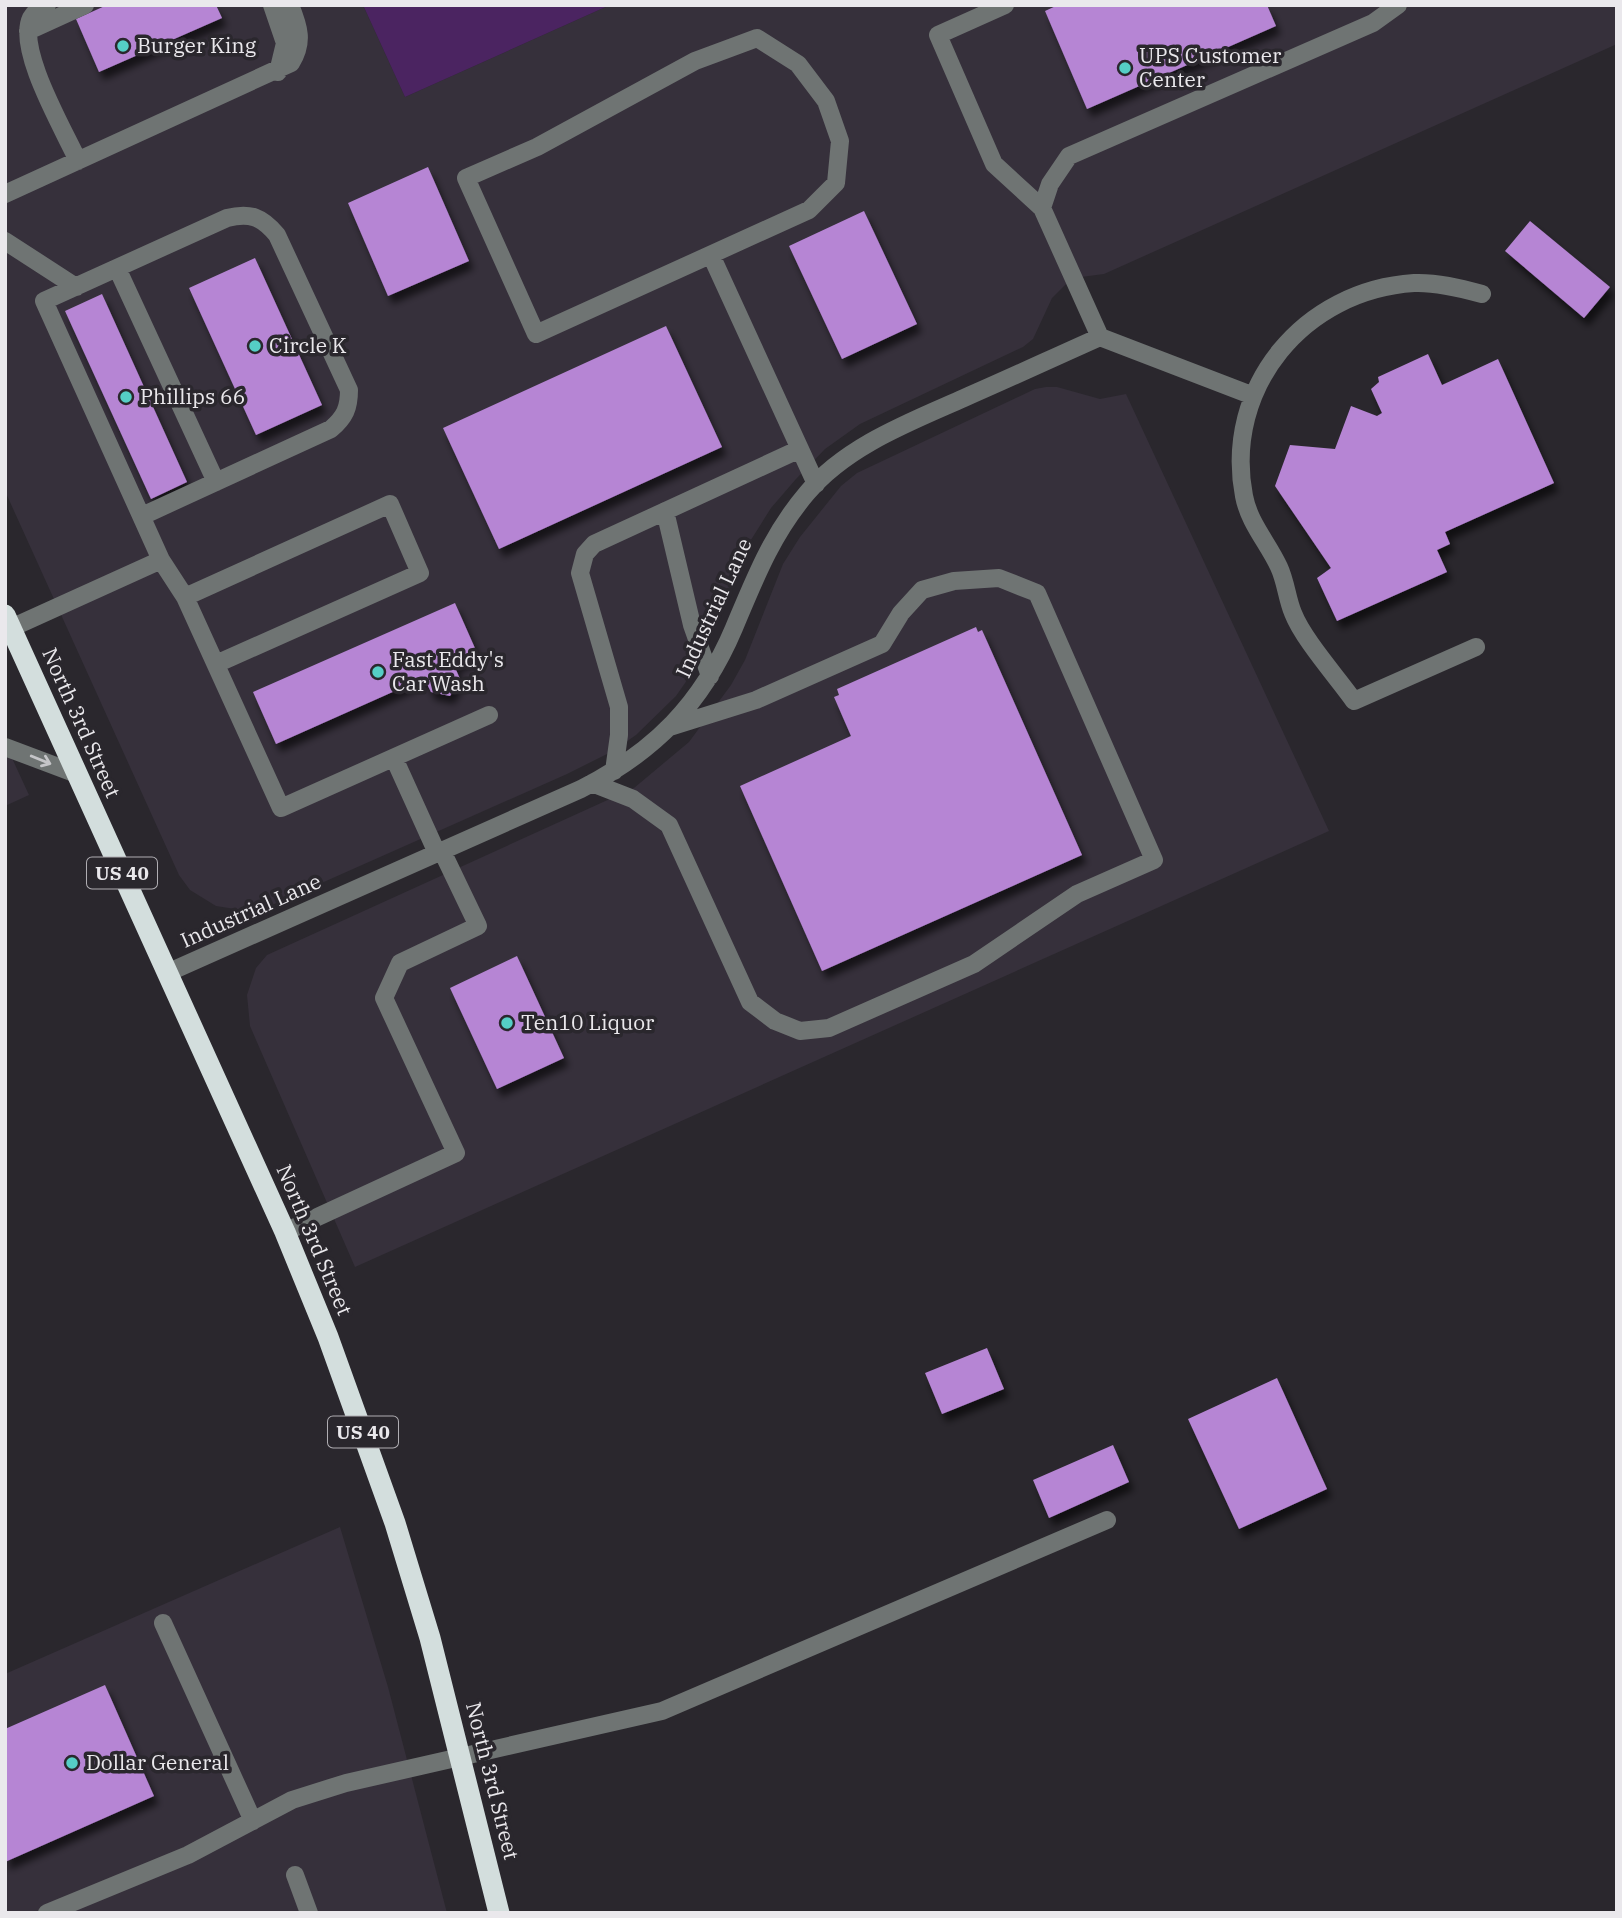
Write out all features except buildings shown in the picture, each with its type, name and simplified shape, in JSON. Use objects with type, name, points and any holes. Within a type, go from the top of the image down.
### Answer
[{"type":"highway","name":"North 3rd Street","points":[[8,622],[285,1232],[356,1411],[395,1523],[462,1757],[499,1913]]},
{"type":"street","points":[[47,5],[36,10],[28,31],[33,61],[78,162]]},
{"type":"street","points":[[28,31],[85,5]]},
{"type":"street","points":[[272,5],[285,43],[278,72]]},
{"type":"street","points":[[5,194],[278,72],[291,63],[299,51],[299,26],[290,5]]},
{"type":"street","points":[[1005,5],[937,36],[994,164],[1042,208],[1100,337],[1251,395]]},
{"type":"street","points":[[1042,208],[1050,184],[1069,156],[1373,23],[1398,5]]},
{"type":"street","points":[[757,38],[798,64],[826,101],[840,141],[836,183],[809,210],[710,255],[536,334],[466,178],[537,147],[695,61],[757,38]]},
{"type":"street","points":[[142,516],[331,429],[344,418],[349,405],[349,390],[277,235],[265,221],[246,214],[227,218],[44,301],[161,560],[185,597],[281,808],[489,715]]},
{"type":"street","points":[[5,241],[76,287]]},
{"type":"street","points":[[710,255],[816,484]]},
{"type":"street","points":[[117,268],[216,482]]},
{"type":"street","points":[[1476,647],[1354,701],[1294,616],[1280,568],[1258,533],[1244,498],[1241,462],[1251,395],[1278,353],[1311,320],[1345,299],[1379,288],[1415,283],[1454,286],[1482,294]]},
{"type":"street","name":"Industrial Lane","points":[[167,972],[440,852],[614,771],[670,727],[690,706],[710,676],[774,536],[816,484],[847,458],[902,426],[1100,337]]},
{"type":"street","points":[[614,771],[620,736],[619,707],[580,573],[585,554],[594,544],[800,449]]},
{"type":"street","points":[[185,597],[390,505],[420,573],[216,664]]},
{"type":"street","points":[[665,511],[692,625],[710,676]]},
{"type":"street","points":[[8,622],[161,560]]},
{"type":"street","points":[[592,783],[633,799],[669,825],[750,1002],[775,1021],[800,1031],[829,1028],[974,964],[1077,894],[1154,860],[1037,593],[999,578],[954,580],[922,590],[901,613],[882,644],[756,700],[670,727]]},
{"type":"street","points":[[5,747],[77,774]]},
{"type":"street","points":[[285,1232],[456,1153],[384,998],[400,963],[478,926],[394,758]]},
{"type":"street","points":[[47,1913],[188,1856],[292,1800],[346,1783],[662,1711],[1107,1520]]},
{"type":"street","points":[[163,1623],[253,1821]]},
{"type":"street","points":[[295,1875],[309,1913]]},
{"type":"shaded area","points":[[5,5],[363,5],[405,97],[610,5],[1617,5],[1617,44],[1104,274],[1081,277],[1067,283],[1052,298],[1033,339],[1023,347],[860,424],[825,449],[796,479],[771,508],[749,543],[706,647],[692,673],[676,696],[636,735],[613,751],[567,774],[263,909],[248,911],[216,906],[190,890],[179,875],[5,491]]},
{"type":"shaded area","points":[[363,5],[610,5],[405,97]]},
{"type":"shaded area","points":[[1057,387],[1100,399],[1126,394],[1329,831],[355,1267],[250,1026],[247,995],[256,968],[267,955],[634,788],[689,742],[731,685],[745,660],[783,564],[800,537],[841,486],[857,473],[1035,389]]},
{"type":"shaded area","points":[[5,743],[29,795],[5,806]]},
{"type":"shaded area","points":[[340,1527],[388,1687],[447,1913],[5,1913],[5,1674]]},
{"type":"place","name":"Burger King","points":[[123,46]]},
{"type":"place","name":"UPS Customer Center","points":[[1125,68]]},
{"type":"place","name":"Circle K","points":[[255,346]]},
{"type":"place","name":"Phillips 66","points":[[126,397]]},
{"type":"place","name":"Fast Eddy's Car Wash","points":[[378,672]]},
{"type":"place","name":"Ten10 Liquor","points":[[507,1023]]},
{"type":"place","name":"Dollar General","points":[[72,1763]]}]
